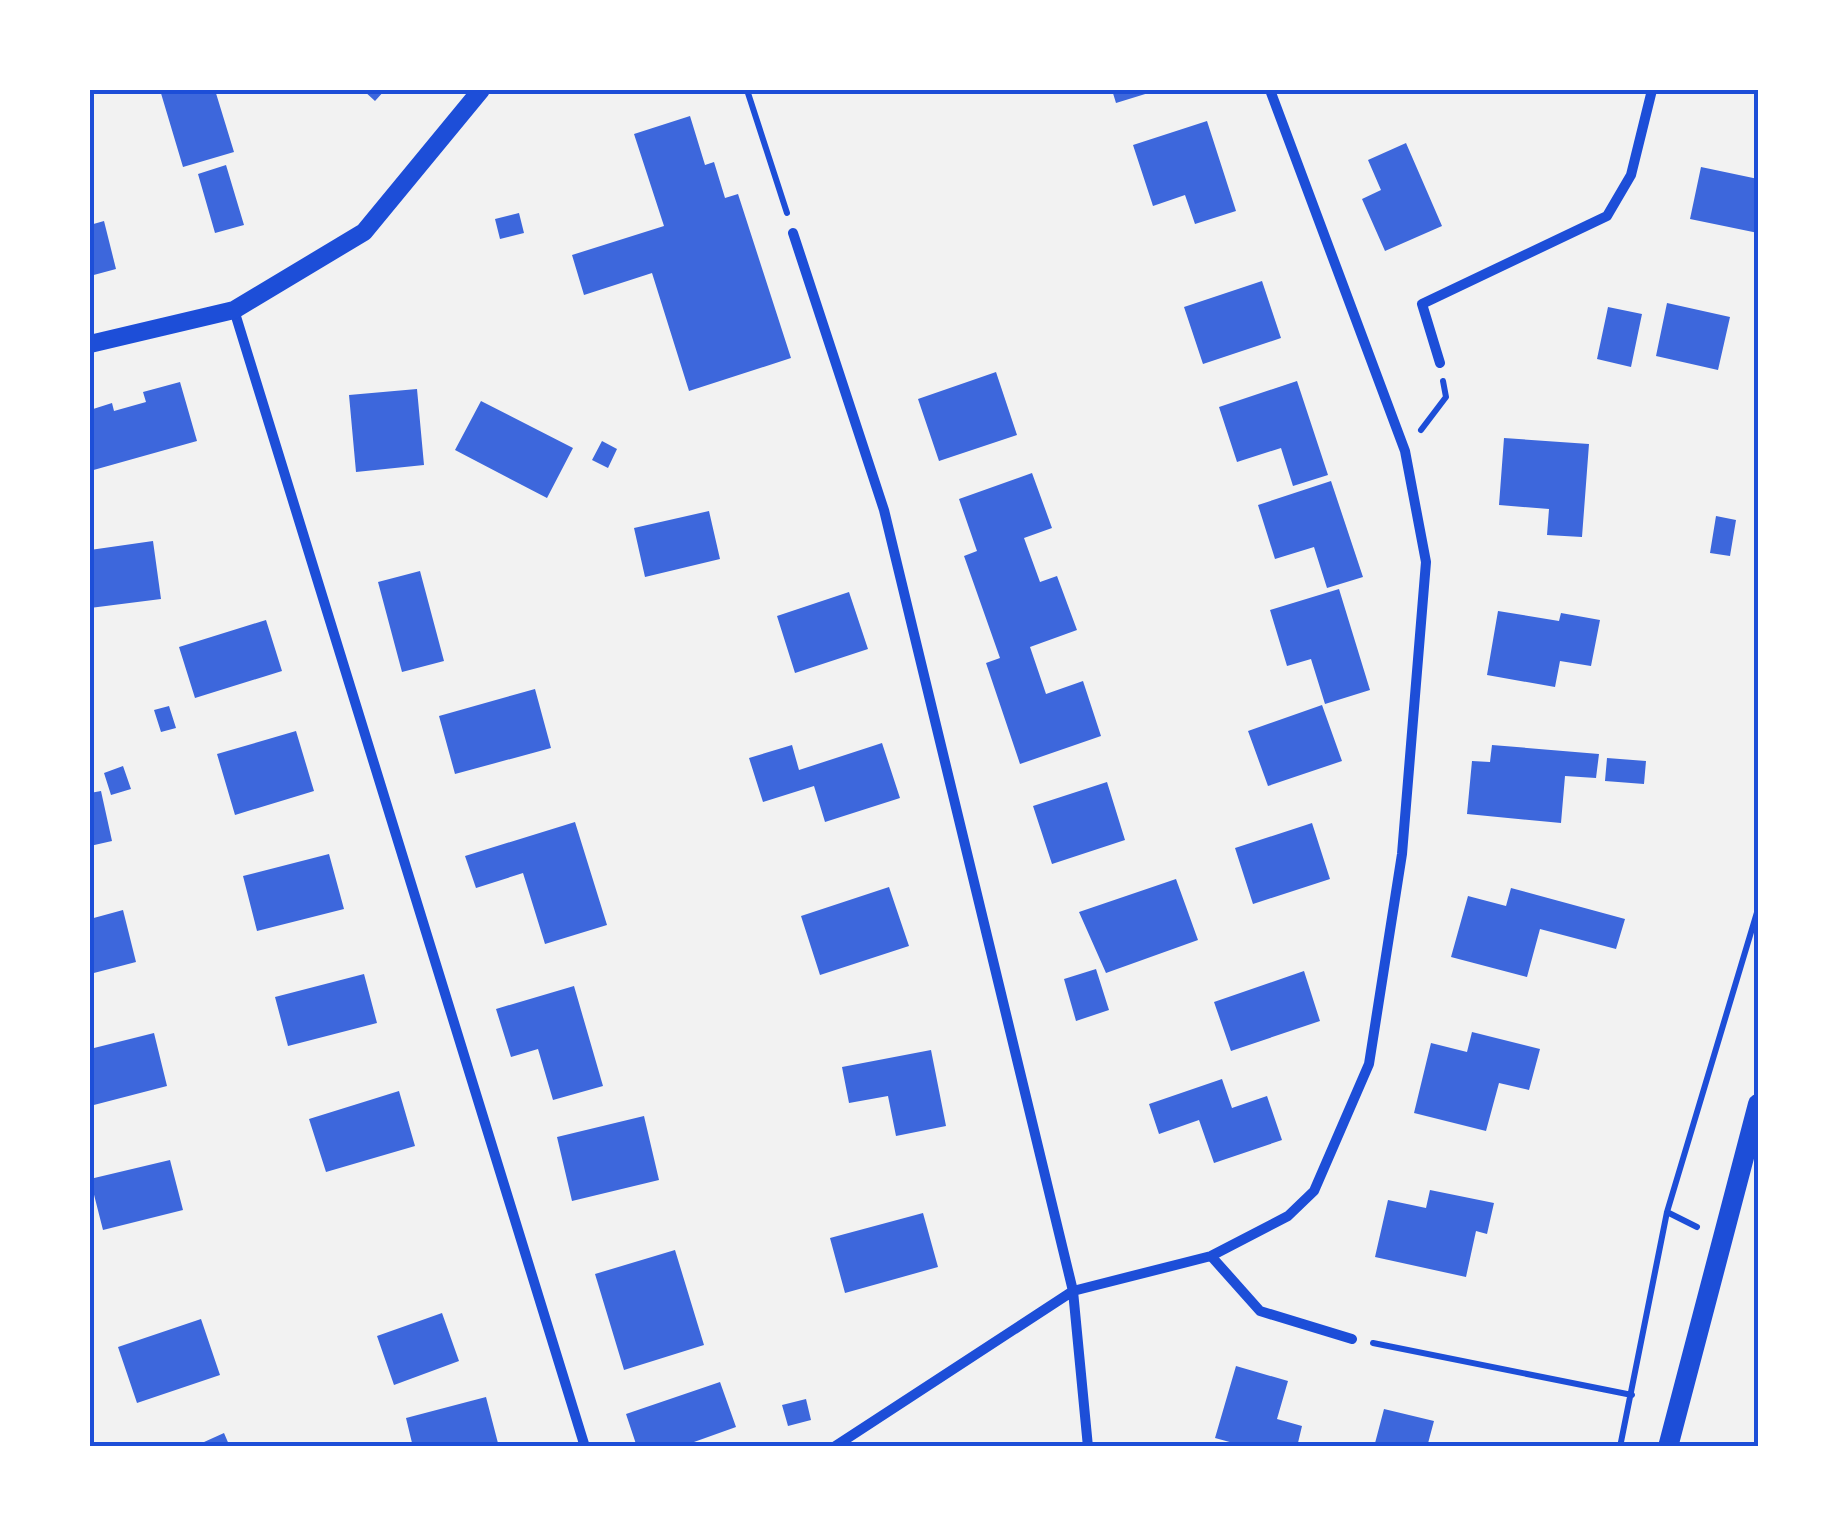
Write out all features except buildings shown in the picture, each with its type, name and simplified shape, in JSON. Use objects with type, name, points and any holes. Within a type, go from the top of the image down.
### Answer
[{"type":"main road","points":[[1668,1447],[1758,1104]]},
{"type":"street","points":[[90,344],[234,310],[364,232],[481,90]]},
{"type":"street","points":[[834,1447],[1073,1290],[1211,1256],[1288,1216],[1314,1191],[1370,1064],[1402,854],[1426,562],[1405,451],[1270,90]]},
{"type":"street","points":[[1440,362],[1422,304],[1607,216],[1631,175],[1652,90]]},
{"type":"street","points":[[793,233],[884,510],[1073,1290],[1088,1447]]},
{"type":"street","points":[[234,310],[585,1447]]},
{"type":"street","points":[[1211,1256],[1260,1311],[1352,1339]]},
{"type":"path","points":[[747,90],[793,233]]},
{"type":"path","points":[[1405,451],[1446,397],[1440,362]]},
{"type":"path","points":[[1620,1447],[1667,1212],[1758,910]]},
{"type":"path","points":[[1352,1339],[1632,1395]]}]
